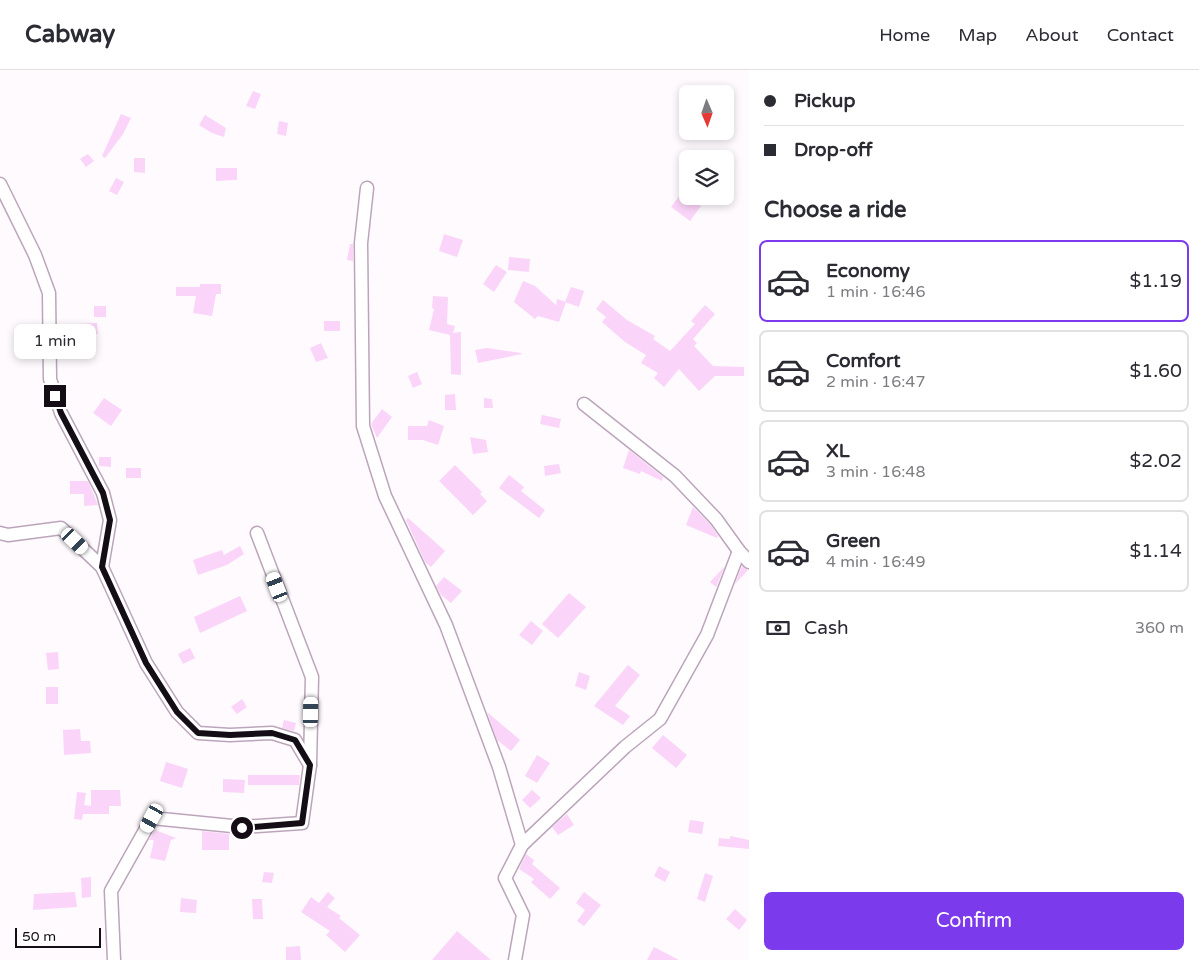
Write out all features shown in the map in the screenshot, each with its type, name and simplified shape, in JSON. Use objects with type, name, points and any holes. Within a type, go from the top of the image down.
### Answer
[{"type":"street","points":[[0,184],[35,255],[49,293],[50,379],[61,413],[103,493],[110,520],[102,567]]},
{"type":"street","points":[[367,188],[361,243],[363,426],[385,496],[446,625],[500,767],[522,845]]},
{"type":"street","points":[[584,404],[675,476],[716,519],[738,551],[749,562]]},
{"type":"street","points":[[0,533],[8,535],[61,528],[102,567],[146,663],[177,712],[198,733],[230,735],[272,733],[295,740],[310,765]]},
{"type":"street","points":[[114,960],[110,891],[152,818],[242,828],[302,823],[310,765],[312,677],[257,533]]},
{"type":"street","points":[[515,960],[523,915],[505,878],[522,845],[625,747],[660,719],[707,635],[738,551]]},
{"type":"building","points":[[253,91],[261,94],[255,109],[246,106]]},
{"type":"building","points":[[121,114],[131,118],[123,134],[105,158],[102,156]]},
{"type":"building","points":[[205,115],[226,128],[224,137],[212,133],[199,125]]},
{"type":"building","points":[[279,121],[288,123],[286,136],[277,134]]},
{"type":"building","points":[[88,154],[94,161],[86,167],[80,159]]},
{"type":"building","points":[[134,158],[145,158],[145,173],[134,172]]},
{"type":"building","points":[[216,168],[237,168],[237,180],[216,181]]},
{"type":"building","points":[[116,178],[124,182],[117,195],[109,191]]},
{"type":"building","points":[[679,196],[679,205],[701,206],[690,221],[671,207]]},
{"type":"building","points":[[444,234],[463,240],[457,257],[439,251]]},
{"type":"building","points":[[350,244],[353,244],[353,261],[347,260]]},
{"type":"building","points":[[509,257],[530,259],[529,272],[508,270]]},
{"type":"building","points":[[496,265],[507,272],[494,292],[483,284]]},
{"type":"building","points":[[523,281],[535,286],[556,305],[557,299],[566,302],[559,322],[538,316],[535,319],[514,302]]},
{"type":"building","points":[[200,284],[221,284],[221,294],[216,294],[212,316],[193,313],[196,296],[176,296],[176,287],[200,287]]},
{"type":"building","points":[[571,287],[584,291],[579,307],[565,302]]},
{"type":"building","points":[[433,296],[448,297],[447,324],[455,326],[453,333],[461,332],[461,375],[451,374],[450,335],[429,330],[434,309],[432,308]]},
{"type":"building","points":[[603,300],[627,320],[655,336],[653,339],[670,351],[695,324],[691,321],[705,305],[715,314],[693,339],[697,343],[694,346],[713,366],[744,367],[744,376],[715,376],[699,391],[679,369],[664,387],[654,378],[658,373],[641,363],[646,355],[625,342],[602,322],[606,317],[596,309]]},
{"type":"building","points":[[94,306],[106,306],[106,317],[94,317]]},
{"type":"building","points":[[324,321],[340,321],[340,331],[324,331]]},
{"type":"building","points":[[97,323],[98,334],[77,335],[77,324]]},
{"type":"building","points":[[321,343],[328,358],[316,362],[310,348]]},
{"type":"building","points":[[487,348],[522,354],[478,363],[475,350]]},
{"type":"building","points":[[417,372],[422,384],[413,388],[408,376]]},
{"type":"building","points":[[455,394],[456,410],[445,410],[445,395]]},
{"type":"building","points":[[104,398],[122,410],[111,426],[93,413]]},
{"type":"building","points":[[484,398],[492,399],[493,408],[484,408]]},
{"type":"building","points":[[382,409],[392,417],[377,438],[371,424]]},
{"type":"building","points":[[542,415],[561,419],[559,428],[540,424]]},
{"type":"building","points":[[429,420],[444,426],[438,445],[423,440],[408,440],[408,426],[427,426]]},
{"type":"building","points":[[470,437],[486,440],[488,452],[473,454]]},
{"type":"building","points":[[629,450],[663,477],[662,481],[641,471],[640,474],[623,468]]},
{"type":"building","points":[[99,457],[111,457],[111,467],[99,466]]},
{"type":"building","points":[[559,464],[561,473],[545,476],[544,466]]},
{"type":"building","points":[[455,465],[482,492],[480,494],[487,501],[473,515],[439,481]]},
{"type":"building","points":[[126,468],[141,468],[141,478],[126,478]]},
{"type":"building","points":[[509,475],[524,487],[521,491],[545,510],[539,518],[499,488]]},
{"type":"building","points":[[70,481],[88,481],[98,505],[84,506],[84,494],[70,494]]},
{"type":"building","points":[[693,507],[710,524],[718,536],[717,538],[686,525]]},
{"type":"building","points":[[408,518],[445,551],[431,567],[425,562],[406,520]]},
{"type":"building","points":[[240,546],[244,554],[227,565],[198,575],[193,560],[222,550],[224,555]]},
{"type":"building","points":[[725,566],[716,587],[710,582]]},
{"type":"building","points":[[742,566],[748,570],[735,584]]},
{"type":"building","points":[[444,577],[462,591],[451,603],[441,595],[436,586]]},
{"type":"building","points":[[569,593],[586,607],[558,638],[542,624]]},
{"type":"building","points":[[240,596],[247,611],[200,633],[194,617]]},
{"type":"building","points":[[531,621],[543,631],[532,645],[519,635]]},
{"type":"building","points":[[190,648],[195,658],[183,664],[178,654]]},
{"type":"building","points":[[58,652],[59,669],[48,670],[46,653]]},
{"type":"building","points":[[628,665],[640,675],[615,706],[630,716],[623,725],[594,706]]},
{"type":"building","points":[[579,672],[590,676],[586,690],[575,686]]},
{"type":"building","points":[[46,687],[58,687],[58,704],[46,704]]},
{"type":"building","points":[[242,699],[247,707],[237,714],[231,707]]},
{"type":"building","points":[[487,712],[520,740],[511,751],[497,740]]},
{"type":"building","points":[[284,720],[296,723],[294,731],[282,728]]},
{"type":"building","points":[[80,729],[81,741],[90,741],[91,753],[64,755],[63,730]]},
{"type":"building","points":[[663,735],[687,755],[676,768],[652,748]]},
{"type":"building","points":[[537,755],[550,763],[537,783],[525,776]]},
{"type":"building","points":[[166,762],[188,769],[182,788],[160,781]]},
{"type":"building","points":[[248,775],[300,775],[299,785],[248,785]]},
{"type":"building","points":[[223,779],[245,780],[244,793],[223,792]]},
{"type":"building","points":[[91,790],[120,790],[121,806],[109,806],[109,814],[83,814],[82,820],[74,819],[77,792],[86,793],[84,805],[91,806]]},
{"type":"building","points":[[532,790],[541,798],[530,808],[522,800]]},
{"type":"building","points":[[567,814],[574,825],[558,835],[552,827]]},
{"type":"building","points":[[690,820],[704,822],[702,834],[688,832]]},
{"type":"building","points":[[155,830],[176,838],[171,840],[165,861],[150,858],[154,840],[149,840]]},
{"type":"building","points":[[202,831],[229,834],[229,850],[202,850]]},
{"type":"building","points":[[730,836],[749,840],[749,849],[718,846],[719,838],[730,839]]},
{"type":"building","points":[[526,854],[534,860],[532,864],[560,888],[550,899],[531,882],[534,879],[519,869]]},
{"type":"building","points":[[659,866],[670,872],[665,882],[654,876]]},
{"type":"building","points":[[264,872],[274,873],[272,883],[262,882]]},
{"type":"building","points":[[705,873],[713,876],[705,902],[697,899]]},
{"type":"building","points":[[91,877],[91,897],[82,898],[81,878]]},
{"type":"building","points":[[75,892],[77,907],[33,910],[34,894]]},
{"type":"building","points":[[328,892],[335,898],[327,907],[341,916],[339,918],[360,935],[345,952],[326,935],[330,931],[301,912],[311,897],[319,903]]},
{"type":"building","points":[[584,892],[601,905],[584,926],[577,921],[585,910],[576,903]]},
{"type":"building","points":[[181,898],[197,900],[196,913],[180,912]]},
{"type":"building","points":[[252,899],[262,899],[263,919],[253,919]]},
{"type":"building","points":[[735,909],[747,920],[739,930],[726,919]]},
{"type":"building","points":[[457,931],[491,960],[432,960]]},
{"type":"building","points":[[300,946],[301,960],[286,960],[286,947]]},
{"type":"building","points":[[654,947],[679,960],[647,960]]},
{"type":"route","points":[[55,396],[61,413],[103,493],[110,520],[102,567],[146,663],[177,712],[198,733],[230,735],[272,733],[295,740],[310,765],[302,823],[242,828]]}]
